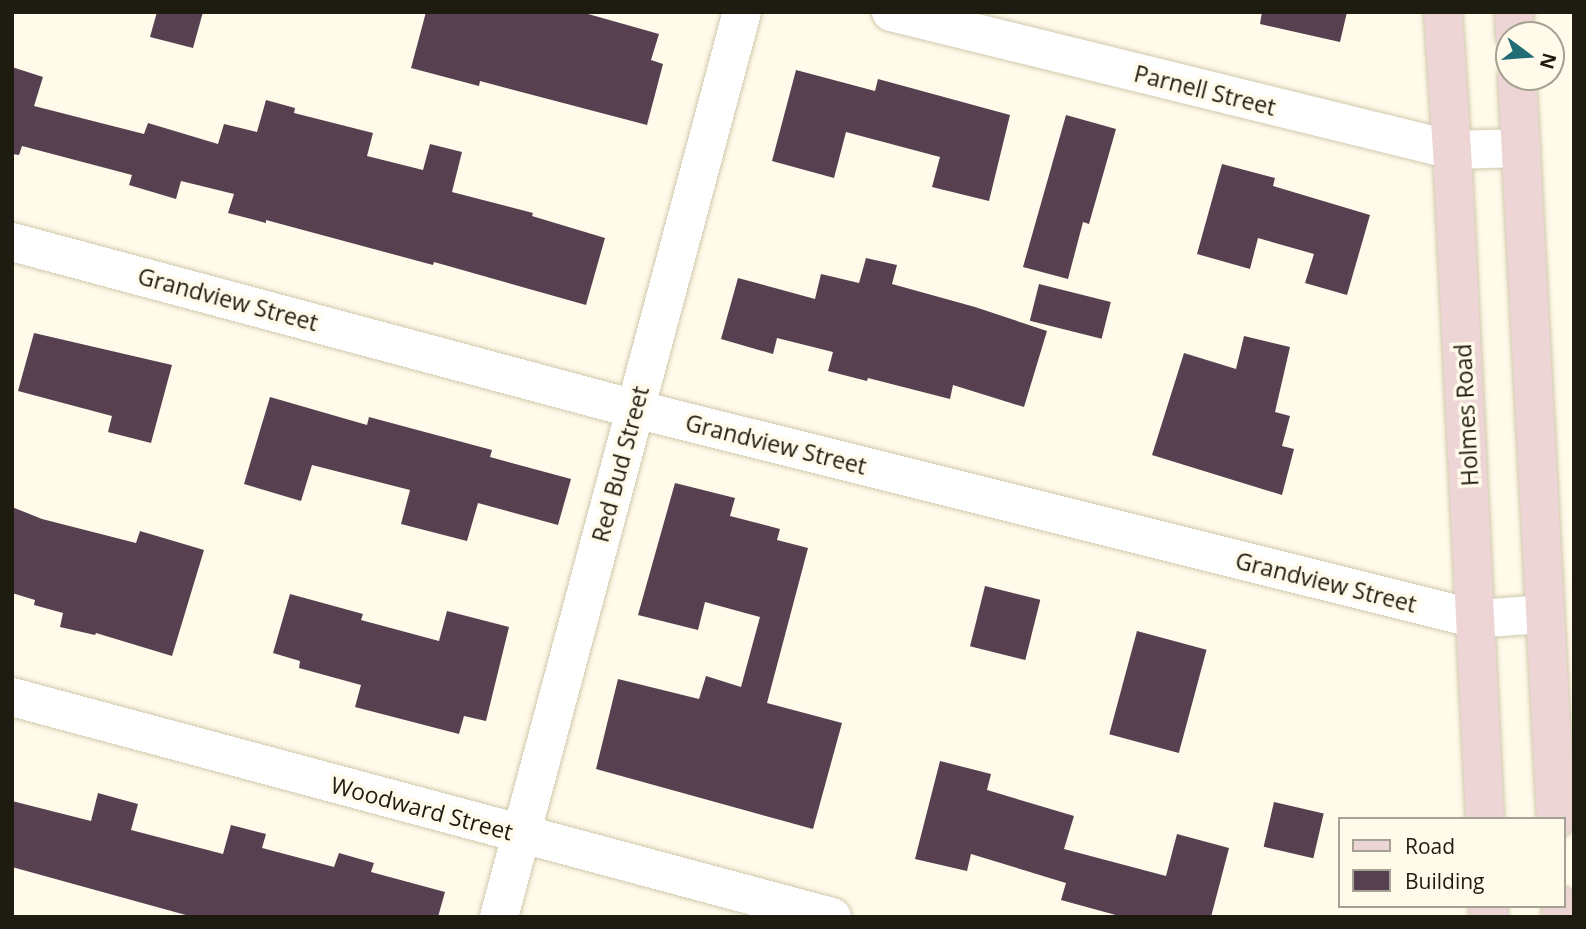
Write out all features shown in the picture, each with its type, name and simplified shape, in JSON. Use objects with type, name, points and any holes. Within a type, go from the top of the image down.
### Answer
[{"type":"main road","name":"Holmes Road","points":[[1443,12],[1485,817]]},
{"type":"main road","points":[[1518,91],[1556,817]]},
{"type":"street","name":"Red Bud Street","points":[[499,917],[742,12]]},
{"type":"street","name":"Parnell Street","points":[[891,12],[1452,150],[1521,148]]},
{"type":"street","name":"Grandview Street","points":[[12,242],[635,409],[1476,619],[1544,614]]},
{"type":"street","name":"Woodward Street","points":[[12,697],[832,917]]},
{"type":"building","points":[[157,12],[203,12],[193,48],[150,37]]},
{"type":"building","points":[[426,12],[581,12],[659,34],[651,60],[663,64],[647,125],[480,81],[479,86],[411,68]]},
{"type":"building","points":[[1262,12],[1347,12],[1340,42],[1260,24]]},
{"type":"building","points":[[12,67],[43,77],[34,106],[144,134],[148,123],[218,144],[224,124],[257,132],[266,100],[295,108],[294,113],[373,133],[367,156],[423,170],[430,144],[462,152],[452,192],[533,213],[532,216],[605,238],[586,305],[434,262],[433,265],[266,220],[266,223],[228,213],[234,194],[181,181],[176,199],[129,185],[132,175],[22,146],[19,155],[12,154]]},
{"type":"building","points":[[796,70],[875,91],[878,79],[1010,115],[989,201],[932,187],[940,157],[846,132],[834,178],[772,161]]},
{"type":"building","points":[[1066,115],[1116,129],[1089,224],[1083,222],[1068,279],[1023,267]]},
{"type":"building","points":[[1222,164],[1275,178],[1273,186],[1370,215],[1347,295],[1305,283],[1314,254],[1258,238],[1250,269],[1197,254]]},
{"type":"building","points":[[866,258],[897,265],[892,284],[1047,331],[1024,407],[953,385],[950,399],[868,378],[867,381],[828,371],[833,352],[777,338],[773,354],[721,339],[738,278],[815,299],[821,274],[859,283]]},
{"type":"building","points":[[1039,284],[1111,302],[1102,339],[1030,321]]},
{"type":"building","points":[[34,333],[172,365],[151,443],[108,432],[112,416],[18,391]]},
{"type":"building","points":[[1244,336],[1290,347],[1275,412],[1290,416],[1282,446],[1294,449],[1282,495],[1152,455],[1184,353],[1236,369]]},
{"type":"building","points":[[270,397],[367,425],[369,417],[492,450],[490,457],[571,479],[558,525],[478,503],[467,541],[401,524],[410,490],[312,465],[301,501],[244,484]]},
{"type":"building","points":[[675,483],[735,498],[730,516],[780,529],[777,540],[808,548],[767,703],[842,723],[813,829],[596,769],[618,679],[699,699],[706,676],[741,687],[760,617],[705,602],[698,630],[638,615]]},
{"type":"building","points":[[12,507],[42,519],[136,543],[140,531],[204,550],[172,656],[96,633],[95,635],[60,627],[63,613],[34,605],[35,600],[12,593]]},
{"type":"building","points":[[985,586],[1040,600],[1025,660],[970,646]]},
{"type":"building","points":[[290,594],[363,614],[361,620],[439,641],[447,611],[509,627],[486,721],[464,716],[459,734],[355,707],[361,685],[299,668],[300,661],[273,653]]},
{"type":"building","points":[[1137,631],[1207,650],[1179,753],[1109,734]]},
{"type":"building","points":[[940,761],[991,774],[987,790],[1074,816],[1064,849],[1166,876],[1177,834],[1229,848],[1211,917],[1123,917],[1061,900],[1066,883],[971,854],[967,871],[915,859]]},
{"type":"building","points":[[98,793],[138,804],[131,830],[223,854],[231,825],[266,834],[262,848],[334,867],[339,853],[374,863],[371,872],[445,892],[438,917],[193,917],[12,867],[12,801],[91,821]]},
{"type":"building","points":[[1274,802],[1324,813],[1313,858],[1264,847]]}]
